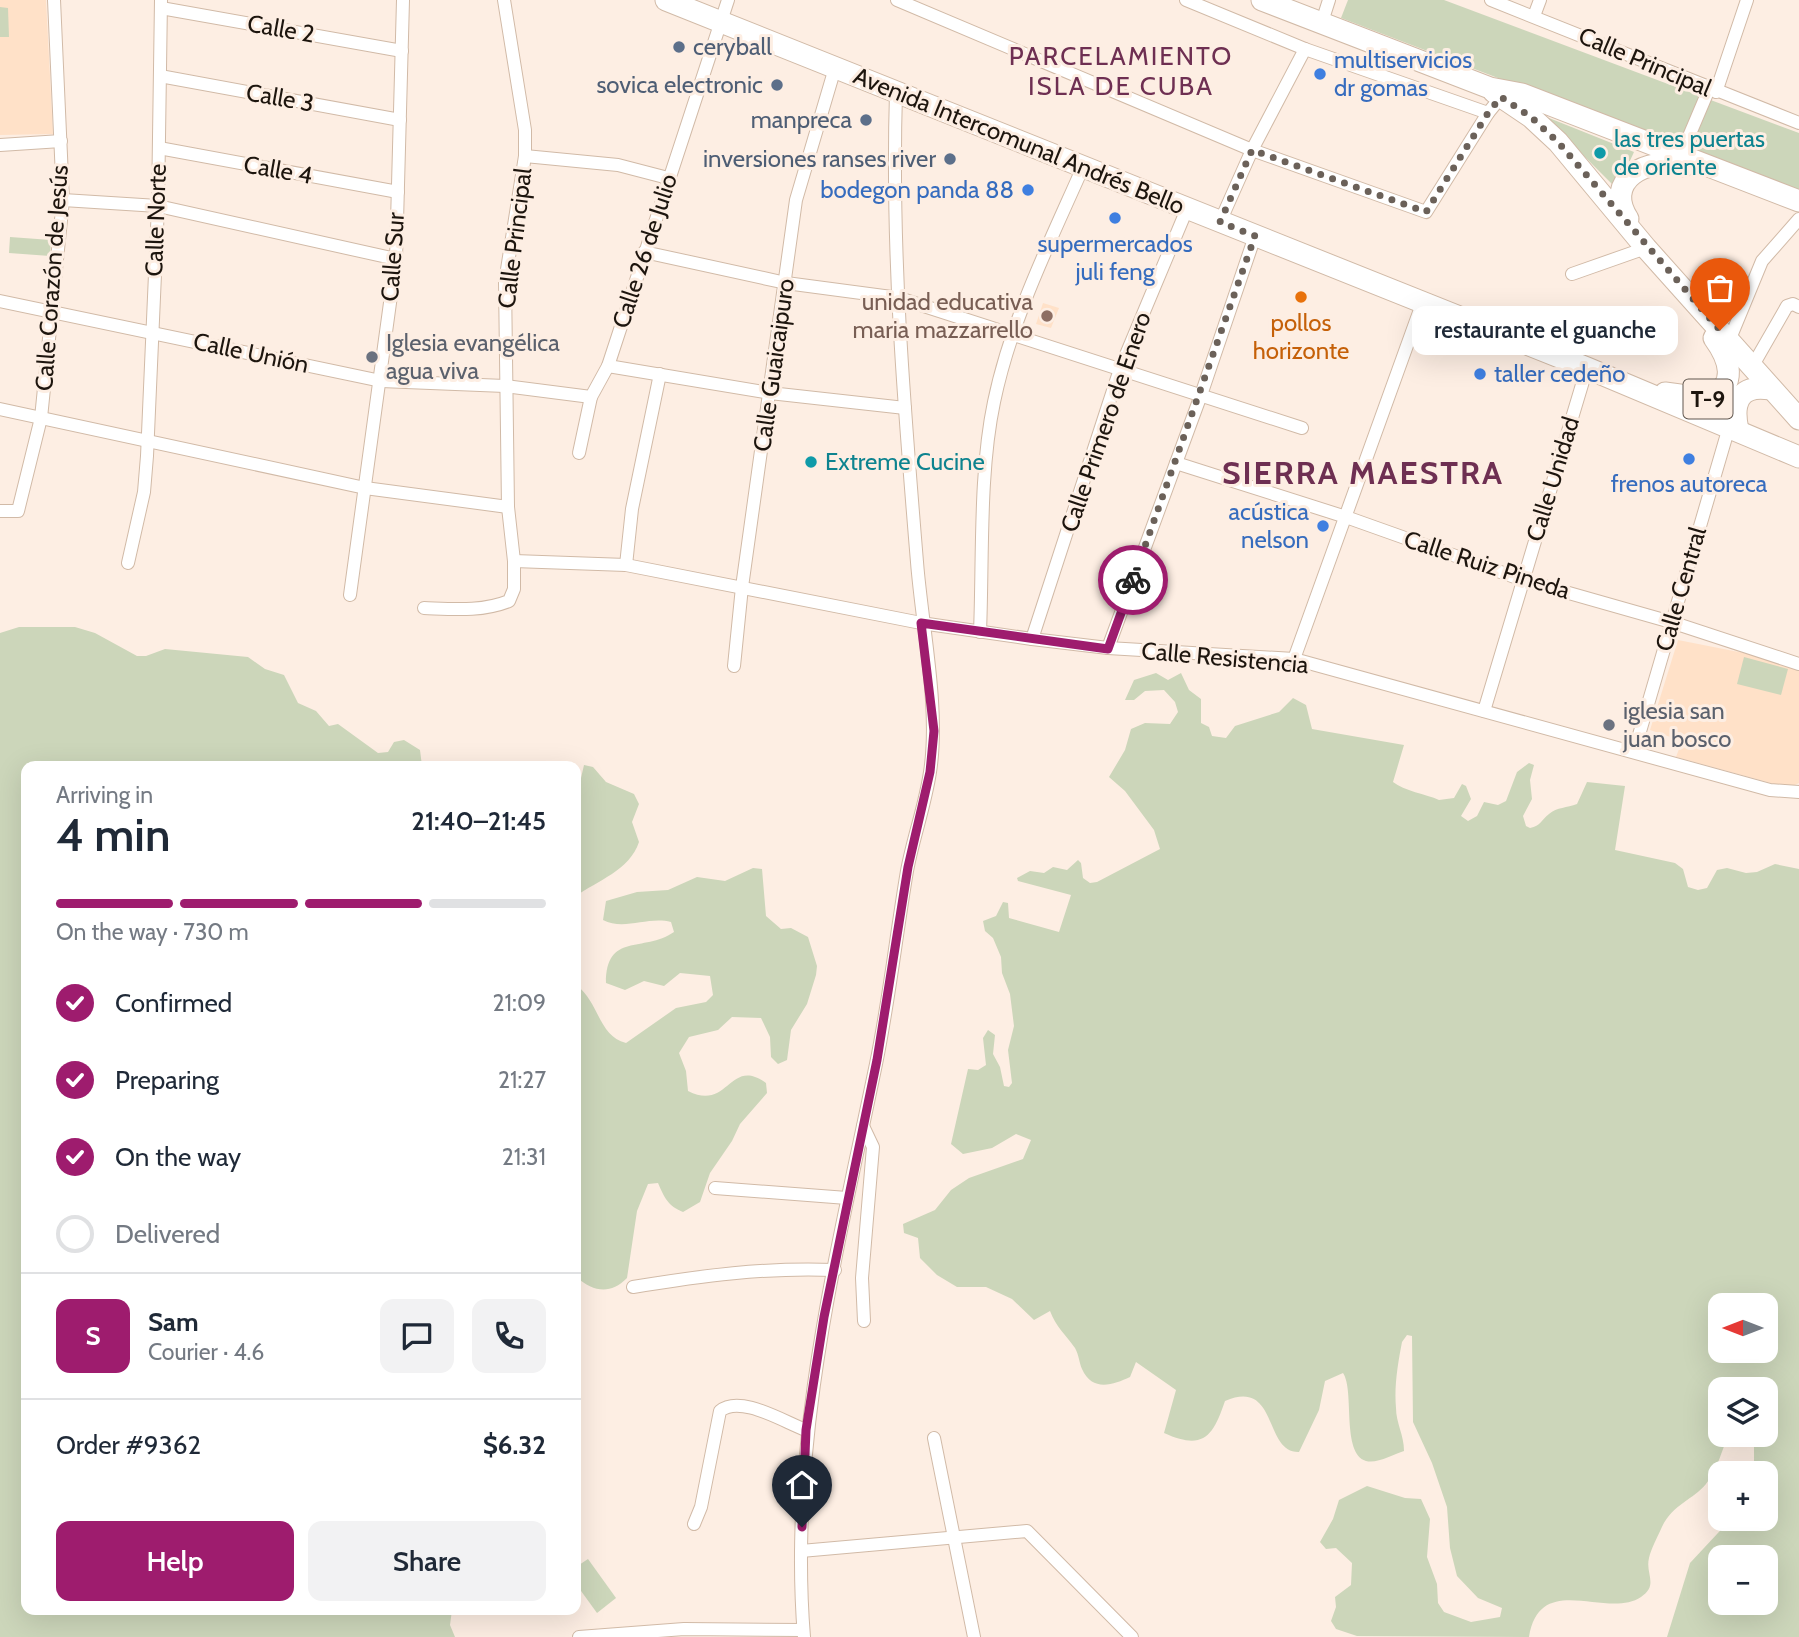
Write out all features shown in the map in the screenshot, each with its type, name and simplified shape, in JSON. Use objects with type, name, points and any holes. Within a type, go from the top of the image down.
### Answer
[{"type":"highway","name":"Avenida Intercomunal Andrés Bello","points":[[666,0],[723,10],[835,68],[1587,368],[1799,457]]},
{"type":"highway","name":"T-9","points":[[1262,0],[1531,117],[1558,142],[1634,230]]},
{"type":"highway","name":"T-9","points":[[1493,99],[1522,94],[1799,201]]},
{"type":"highway","name":"T-9","points":[[1799,211],[1692,169],[1660,162],[1636,170],[1622,194],[1624,214],[1646,248],[1799,419]]},
{"type":"highway","name":"T-9","points":[[1587,368],[1683,398],[1709,399],[1716,395],[1729,377],[1729,367],[1725,354],[1695,318],[1688,296]]},
{"type":"highway","name":"T-9","points":[[1734,428],[1734,411],[1740,395],[1756,387],[1770,388]]},
{"type":"street","name":"Calle Corazón de Jesús","points":[[0,511],[18,511],[41,418],[63,200],[54,0]]},
{"type":"street","name":"Calle Sur","points":[[350,594],[396,259],[403,0]]},
{"type":"street","name":"Calle Principal","points":[[424,607],[460,610],[509,601],[513,589],[514,561],[508,508],[505,282],[525,156],[519,86],[504,0]]},
{"type":"street","points":[[897,0],[1252,150],[1426,212],[1493,99],[1304,49],[1186,0]]},
{"type":"street","points":[[1321,25],[1328,0]]},
{"type":"street","name":"Calle Principal","points":[[1490,0],[1712,90],[1799,122]]},
{"type":"street","points":[[1534,16],[1540,0]]},
{"type":"street","points":[[1681,155],[1712,90],[1747,0]]},
{"type":"street","name":"Calle 2","points":[[161,4],[402,51]]},
{"type":"street","name":"Calle Norte","points":[[128,563],[144,492],[158,206],[161,4]]},
{"type":"street","name":"Calle 26 de Julio","points":[[579,453],[590,397],[608,366],[723,10]]},
{"type":"street","points":[[1220,222],[1252,150],[1304,49]]},
{"type":"street","name":"Calle Guaicaipuro","points":[[734,666],[742,587],[796,200],[835,68]]},
{"type":"street","name":"Calle 3","points":[[160,76],[400,120]]},
{"type":"street","points":[[579,1637],[684,1629],[804,1633],[801,1552],[806,1430],[847,1198],[877,1060],[908,867],[930,772],[934,731],[921,623],[905,408],[893,197],[896,93]]},
{"type":"street","points":[[0,145],[61,141]]},
{"type":"street","name":"Calle 4","points":[[159,148],[398,192]]},
{"type":"street","points":[[525,156],[618,165],[668,178]]},
{"type":"street","points":[[980,632],[988,447],[993,404],[1011,332],[1083,167]]},
{"type":"street","points":[[63,200],[158,206],[396,259]]},
{"type":"street","name":"Calle Primero de Enero","points":[[1032,639],[1120,369],[1187,209]]},
{"type":"street","points":[[1730,341],[1762,261],[1772,246],[1799,219]]},
{"type":"street","points":[[1108,649],[1201,395],[1255,236]]},
{"type":"street","points":[[1572,274],[1646,248]]},
{"type":"street","points":[[644,252],[786,283],[899,298],[1302,428]]},
{"type":"street","name":"Calle Unión","points":[[0,301],[51,309],[381,381],[505,386]]},
{"type":"street","points":[[1294,659],[1422,304]]},
{"type":"street","points":[[1752,368],[1787,306],[1793,304],[1799,307]]},
{"type":"street","points":[[608,366],[770,393],[905,408]]},
{"type":"street","name":"Calle Unidad","points":[[1484,711],[1587,368]]},
{"type":"street","points":[[626,565],[632,509],[660,374]]},
{"type":"street","points":[[505,386],[590,397]]},
{"type":"street","points":[[0,409],[365,488],[508,508]]},
{"type":"street","name":"Calle Central","points":[[1634,752],[1671,622],[1734,428]]},
{"type":"street","name":"Calle Ruiz Pineda","points":[[1176,463],[1346,517],[1523,580],[1671,622],[1799,664]]},
{"type":"street","name":"Calle Resistencia","points":[[514,561],[626,565],[921,623],[1108,649],[1294,659],[1770,790],[1799,792]]},
{"type":"street","points":[[863,1126],[873,1147],[862,1278],[864,1321]]},
{"type":"street","points":[[715,1188],[847,1198]]},
{"type":"street","points":[[633,1287],[789,1268],[835,1270]]},
{"type":"street","points":[[694,1524],[701,1507],[720,1411],[726,1406],[742,1405],[806,1430]]},
{"type":"street","points":[[934,1438],[974,1637]]},
{"type":"street","points":[[801,1552],[1027,1531],[1132,1637]]},
{"type":"shaded area","points":[[0,0],[46,0],[53,134],[0,135]]},
{"type":"shaded area","name":"unidad educativa maria mazzarrello","points":[[1043,303],[1059,308],[1051,328],[1036,324]]},
{"type":"shaded area","points":[[1678,640],[1764,657],[1799,671],[1799,783],[1789,788],[1676,757],[1682,741],[1650,730]]},
{"type":"green space","points":[[1348,0],[1444,0],[1799,133],[1799,193],[1341,18]]},
{"type":"green space","points":[[0,7],[8,8],[9,37],[0,37]]},
{"type":"green space","points":[[1544,116],[1634,152],[1617,189]]},
{"type":"green space","points":[[10,237],[51,240],[50,256],[9,253]]},
{"type":"green space","points":[[19,627],[75,627],[95,633],[137,656],[146,656],[165,649],[248,657],[265,669],[284,675],[298,703],[316,711],[329,726],[338,724],[378,753],[388,752],[394,742],[404,740],[420,750],[421,761],[21,761],[21,1615],[451,1615],[450,1625],[455,1637],[0,1637],[0,633]]},
{"type":"green space","points":[[1744,657],[1788,669],[1781,695],[1737,684]]},
{"type":"green space","points":[[1156,673],[1168,680],[1181,673],[1189,690],[1201,699],[1201,723],[1209,727],[1212,736],[1226,738],[1235,726],[1279,712],[1293,698],[1306,705],[1312,729],[1404,745],[1393,782],[1398,785],[1439,800],[1454,798],[1462,784],[1466,786],[1471,799],[1461,816],[1468,821],[1477,816],[1484,802],[1498,805],[1506,801],[1517,772],[1529,763],[1534,765],[1530,780],[1532,799],[1523,816],[1526,826],[1530,828],[1555,810],[1577,804],[1587,782],[1625,786],[1615,850],[1675,863],[1683,869],[1688,887],[1698,890],[1707,888],[1717,870],[1727,868],[1746,873],[1757,872],[1775,864],[1799,869],[1799,1637],[1667,1637],[1690,1563],[1720,1531],[1778,1531],[1778,1461],[1754,1461],[1754,1447],[1778,1447],[1778,1377],[1708,1377],[1708,1447],[1724,1447],[1719,1461],[1708,1461],[1706,1484],[1676,1508],[1665,1521],[1649,1558],[1649,1588],[1641,1597],[1627,1603],[1576,1600],[1560,1601],[1546,1606],[1536,1617],[1529,1637],[1357,1636],[1336,1629],[1331,1621],[1336,1607],[1335,1597],[1351,1585],[1352,1563],[1336,1548],[1326,1549],[1320,1542],[1333,1519],[1339,1500],[1367,1486],[1405,1498],[1421,1499],[1430,1519],[1427,1557],[1437,1584],[1438,1603],[1444,1612],[1471,1622],[1500,1617],[1502,1608],[1478,1598],[1457,1576],[1450,1548],[1447,1507],[1432,1463],[1413,1422],[1412,1336],[1407,1335],[1402,1342],[1396,1383],[1396,1413],[1404,1451],[1375,1461],[1366,1461],[1358,1456],[1351,1434],[1348,1393],[1343,1373],[1325,1381],[1319,1410],[1299,1452],[1288,1449],[1280,1441],[1263,1407],[1254,1399],[1242,1397],[1225,1401],[1211,1431],[1205,1437],[1189,1441],[1164,1433],[1176,1390],[1136,1362],[1130,1377],[1110,1384],[1097,1384],[1086,1376],[1075,1348],[1050,1311],[1034,1320],[1012,1299],[986,1287],[957,1287],[937,1275],[920,1258],[918,1238],[904,1233],[903,1224],[935,1210],[951,1190],[969,1178],[1023,1159],[1031,1140],[1016,1134],[992,1148],[963,1154],[951,1144],[968,1069],[978,1070],[986,1065],[983,1038],[988,1030],[995,1035],[993,1054],[1000,1067],[1004,1086],[1009,1087],[1012,1083],[1008,1050],[1014,1026],[1010,994],[1002,973],[1001,957],[993,938],[985,931],[983,921],[996,916],[1003,902],[1008,903],[1009,918],[1059,932],[1071,895],[1018,881],[1017,878],[1030,871],[1044,873],[1053,867],[1067,870],[1078,860],[1083,878],[1090,883],[1097,882],[1160,849],[1154,830],[1125,791],[1109,777],[1125,750],[1131,729],[1145,723],[1170,724],[1178,712],[1175,702],[1164,690],[1145,691],[1134,700],[1125,700],[1134,680]]},
{"type":"green space","points":[[584,765],[593,767],[606,782],[634,794],[639,804],[632,822],[639,842],[635,852],[621,867],[581,893],[581,778]]},
{"type":"green space","points":[[753,868],[762,869],[766,916],[781,929],[791,928],[808,937],[817,966],[807,1004],[791,1030],[787,1060],[778,1064],[771,1057],[770,1037],[761,1018],[732,1017],[718,1030],[689,1037],[679,1053],[686,1071],[688,1091],[702,1096],[712,1095],[736,1079],[754,1076],[766,1083],[767,1093],[740,1124],[710,1173],[700,1202],[683,1212],[667,1200],[658,1183],[648,1184],[637,1211],[627,1278],[608,1289],[589,1286],[581,1280],[581,989],[604,1026],[617,1039],[626,1043],[676,1008],[706,1002],[713,995],[710,976],[680,973],[664,986],[644,981],[625,990],[606,983],[612,956],[619,950],[674,932],[671,922],[619,924],[603,920],[606,901],[637,892],[668,890],[697,877],[725,881]]},
{"type":"green space","points":[[588,1559],[616,1598],[597,1613],[581,1591],[581,1564]]},
{"type":"way so far","points":[[1133,580],[1201,395],[1255,236],[1220,222],[1252,150],[1426,212],[1431,209],[1488,113],[1501,97],[1531,117],[1558,142],[1634,230],[1646,248],[1720,330]]},
{"type":"place","name":"ceryball","points":[[679,47]]},
{"type":"place","name":"multiservicios dr gomas","points":[[1320,74]]},
{"type":"place","name":"sovica electronic","points":[[777,85]]},
{"type":"place","name":"manpreca","points":[[866,120]]},
{"type":"place","name":"las tres puertas de oriente","points":[[1600,153]]},
{"type":"place","name":"inversiones ranses river","points":[[950,159]]},
{"type":"place","name":"bodegon panda 88","points":[[1028,190]]},
{"type":"place","name":"supermercados juli feng","points":[[1115,218]]},
{"type":"place","name":"pollos horizonte","points":[[1301,297]]},
{"type":"place","name":"unidad educativa maria mazzarrello","points":[[1047,316]]},
{"type":"place","name":"restaurante el guanche","points":[[1720,330]]},
{"type":"place","name":"Iglesia evangélica agua viva","points":[[372,357]]},
{"type":"place","name":"taller cedeño","points":[[1480,374]]},
{"type":"place","name":"frenos autoreca","points":[[1689,459]]},
{"type":"place","name":"Extreme Cucine","points":[[811,462]]},
{"type":"place","name":"acústica nelson","points":[[1323,526]]},
{"type":"place","name":"iglesia san juan bosco","points":[[1609,725]]},
{"type":"district","name":"PARCELAMIENTO ISLA DE CUBA","points":[[1121,71]]},
{"type":"district","name":"SIERRA MAESTRA","points":[[1363,473]]},
{"type":"route","points":[[802,1527],[806,1430],[824,1317],[877,1060],[908,867],[930,772],[934,731],[921,623],[1108,649],[1133,580]]}]
